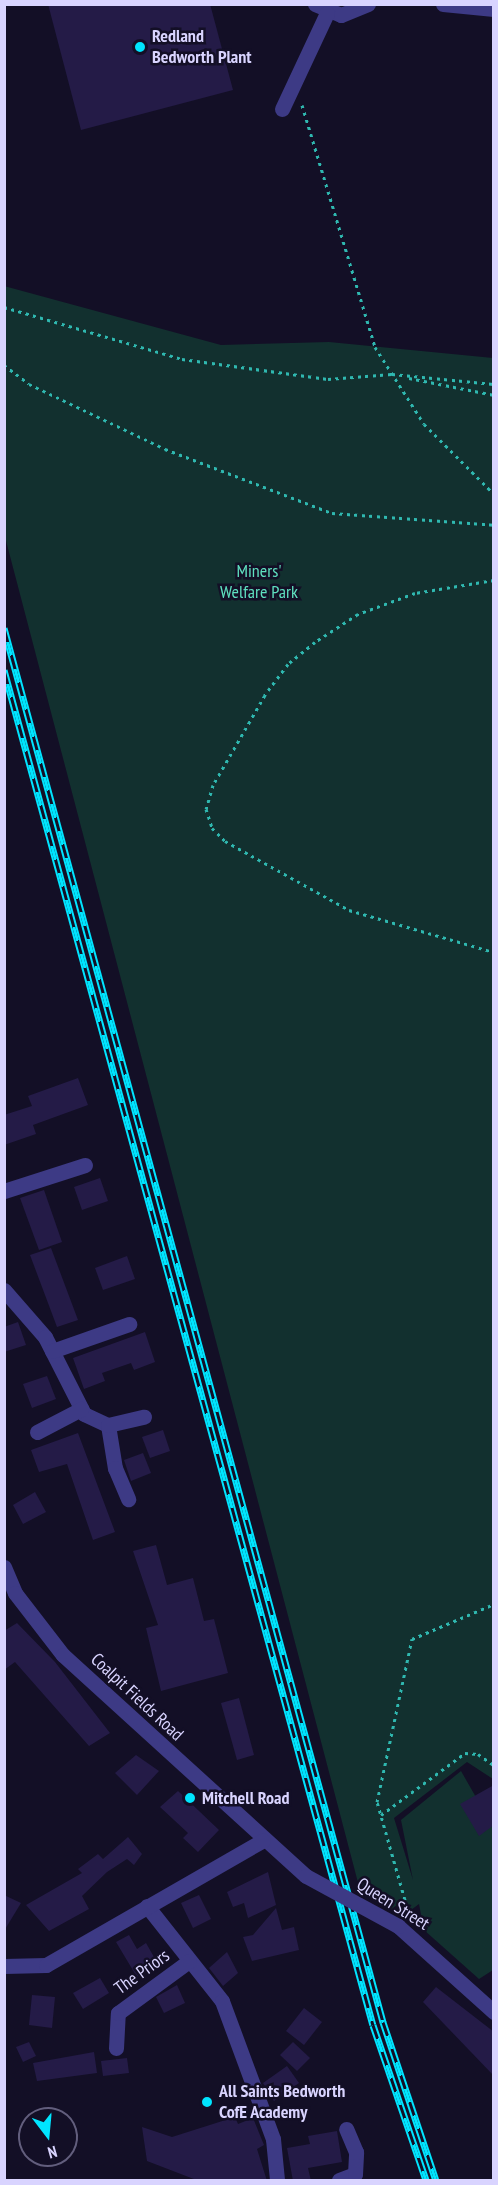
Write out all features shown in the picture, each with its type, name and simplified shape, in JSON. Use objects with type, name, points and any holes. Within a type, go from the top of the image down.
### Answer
[{"type":"street","points":[[282,109],[294,84],[321,9],[341,15],[368,4]]},
{"type":"street","points":[[443,4],[494,9]]},
{"type":"street","points":[[4,1191],[85,1165]]},
{"type":"street","points":[[4,1290],[27,1312],[52,1351],[81,1409],[108,1425],[144,1417]]},
{"type":"street","points":[[52,1351],[129,1324]]},
{"type":"street","points":[[37,1432],[81,1409]]},
{"type":"street","points":[[108,1425],[115,1468],[128,1499]]},
{"type":"street","name":"Coalpit Fields Road","points":[[4,1567],[10,1595],[63,1655],[263,1840]]},
{"type":"street","points":[[4,1966],[46,1965],[263,1840]]},
{"type":"street","name":"Queen Street","points":[[263,1840],[306,1876],[405,1926],[491,2007]]},
{"type":"street","name":"The Priors","points":[[147,1906],[222,2001],[273,2139],[277,2181]]},
{"type":"street","name":"The Priors","points":[[116,2048],[118,2013],[189,1961]]},
{"type":"street","points":[[339,2181],[355,2174],[356,2152],[346,2129]]},
{"type":"path","points":[[294,84],[375,347],[424,424],[494,494]]},
{"type":"path","points":[[4,307],[182,359],[328,379],[392,374],[494,384]]},
{"type":"path","points":[[4,365],[29,384],[165,449],[332,513],[494,525]]},
{"type":"path","points":[[392,374],[494,395]]},
{"type":"path","points":[[493,579],[415,593],[358,614],[315,642],[288,664],[265,695],[213,785],[206,808],[212,828],[225,841],[349,910],[494,952]]},
{"type":"path","points":[[405,1926],[377,1802],[412,1639],[494,1604]]},
{"type":"path","points":[[381,1815],[465,1753],[478,1754],[494,1765]]},
{"type":"green space","name":"Miners' Welfare Park","points":[[4,286],[221,345],[329,342],[493,358],[493,1779],[467,1762],[394,1818],[413,1880],[401,1820],[461,1771],[493,1827],[493,1970],[479,1979],[424,1930],[419,1904],[403,1916],[361,1894],[5,537]]},
{"type":"building","name":"Redland Bedworth Plant","points":[[48,4],[210,4],[233,90],[81,130]]},
{"type":"building","points":[[78,1078],[88,1105],[33,1125],[36,1134],[4,1145],[4,1115],[32,1106],[28,1096]]},
{"type":"building","points":[[100,1178],[108,1201],[82,1210],[74,1187]]},
{"type":"building","points":[[44,1190],[62,1242],[39,1250],[20,1198]]},
{"type":"building","points":[[51,1248],[78,1320],[57,1327],[30,1255]]},
{"type":"building","points":[[127,1256],[135,1279],[103,1290],[95,1268]]},
{"type":"building","points":[[18,1322],[26,1345],[4,1352],[4,1327]]},
{"type":"building","points":[[145,1332],[155,1362],[134,1370],[131,1363],[102,1373],[105,1381],[84,1389],[73,1358]]},
{"type":"building","points":[[47,1376],[56,1399],[32,1408],[23,1384]]},
{"type":"building","points":[[163,1430],[170,1451],[150,1458],[142,1437]]},
{"type":"building","points":[[78,1433],[115,1532],[93,1540],[67,1464],[39,1472],[31,1450]]},
{"type":"building","points":[[143,1453],[151,1473],[131,1481],[124,1460]]},
{"type":"building","points":[[35,1492],[46,1512],[23,1524],[13,1505]]},
{"type":"building","points":[[156,1545],[167,1585],[193,1578],[204,1621],[214,1619],[228,1673],[161,1691],[146,1628],[158,1625],[133,1551]]},
{"type":"building","points":[[17,1623],[55,1662],[110,1733],[89,1746],[15,1662],[4,1670],[4,1631]]},
{"type":"building","points":[[239,1698],[254,1755],[237,1760],[221,1703]]},
{"type":"building","points":[[136,1755],[159,1771],[137,1795],[115,1773]]},
{"type":"building","points":[[494,1785],[494,1825],[479,1836],[460,1804]]},
{"type":"building","points":[[178,1791],[219,1830],[198,1852],[183,1838],[188,1833],[160,1807]]},
{"type":"building","points":[[128,1837],[142,1854],[134,1865],[127,1859],[107,1872],[82,1896],[89,1909],[49,1931],[26,1905],[82,1873],[78,1869],[98,1854],[103,1859]]},
{"type":"building","points":[[268,1872],[276,1905],[248,1918],[244,1903],[233,1907],[227,1892]]},
{"type":"building","points":[[4,1895],[21,1903],[4,1931]]},
{"type":"building","points":[[199,1895],[211,1919],[193,1928],[181,1903]]},
{"type":"building","points":[[276,1908],[282,1930],[294,1927],[299,1950],[252,1961],[243,1937],[253,1935]]},
{"type":"building","points":[[129,1935],[137,1949],[146,1943],[158,1964],[137,1977],[116,1942]]},
{"type":"building","points":[[227,1952],[238,1973],[223,1986],[209,1968]]},
{"type":"building","points":[[100,1978],[109,1993],[83,2009],[73,1993]]},
{"type":"building","points":[[177,1985],[185,2003],[164,2013],[156,1997]]},
{"type":"building","points":[[436,1987],[494,2032],[494,2076],[423,2002]]},
{"type":"building","points":[[32,1995],[55,1997],[52,2028],[29,2025]]},
{"type":"building","points":[[304,2008],[322,2022],[304,2045],[286,2031]]},
{"type":"building","points":[[29,2042],[36,2056],[23,2062],[16,2047]]},
{"type":"building","points":[[293,2042],[310,2058],[297,2071],[280,2055]]},
{"type":"building","points":[[94,2052],[97,2073],[37,2081],[33,2063]]},
{"type":"building","points":[[127,2058],[129,2073],[103,2076],[101,2061]]},
{"type":"building","points":[[287,2066],[299,2083],[274,2101],[263,2083]]},
{"type":"building","points":[[235,2117],[238,2124],[253,2118],[264,2145],[257,2149],[267,2181],[199,2181],[147,2161],[142,2127],[172,2137]]},
{"type":"building","points":[[337,2131],[342,2162],[308,2168],[311,2181],[293,2181],[287,2148],[310,2144],[308,2136]]},
{"type":"railway","points":[[4,628],[383,2022],[436,2180]]},
{"type":"railway","points":[[4,670],[373,2025],[426,2180]]},
{"type":"place","name":"Redland Bedworth Plant","points":[[140,47]]},
{"type":"place","name":"Mitchell Road","points":[[190,1798]]},
{"type":"place","name":"All Saints Bedworth CofE Academy","points":[[207,2102]]}]
